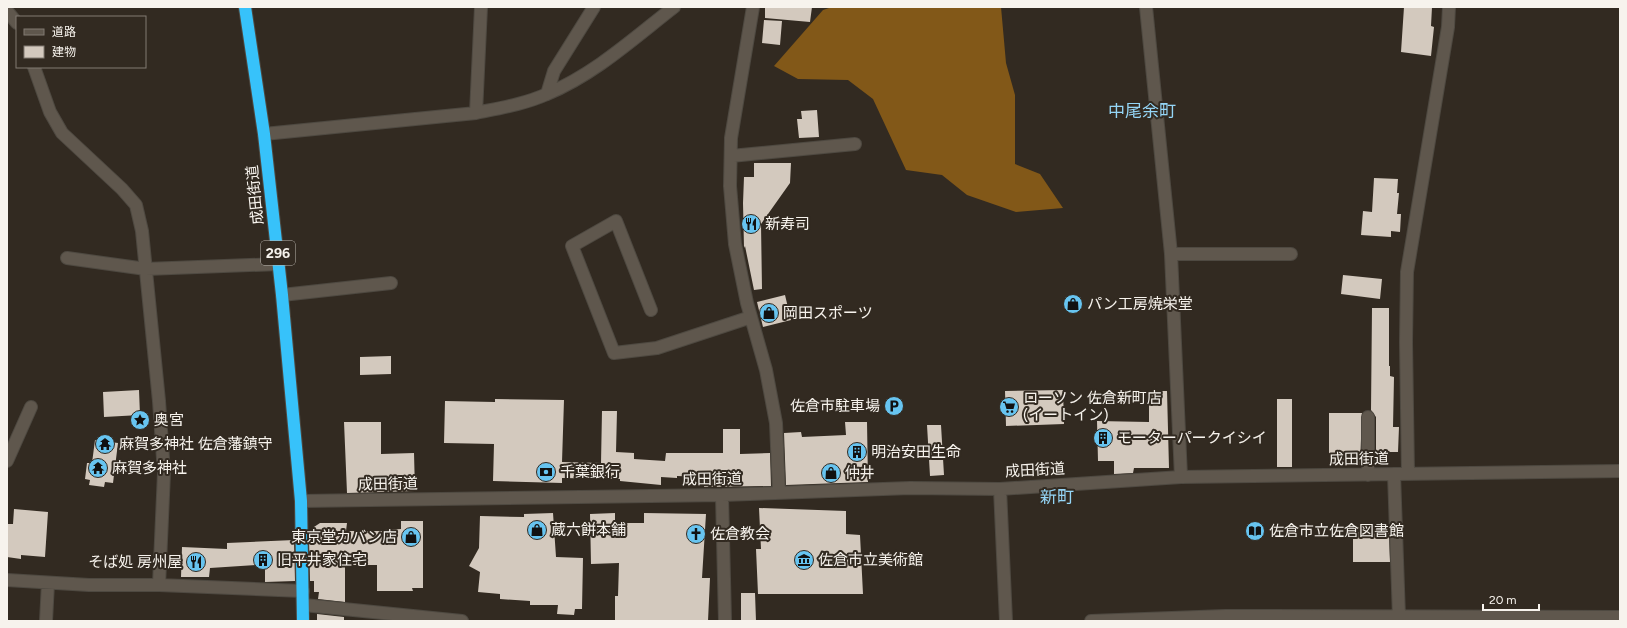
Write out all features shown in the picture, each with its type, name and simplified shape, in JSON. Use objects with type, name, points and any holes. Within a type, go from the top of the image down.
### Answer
[{"type":"highway","name":"成田街道","points":[[245,7],[264,134],[279,264],[301,501]]},
{"type":"highway","name":"296","points":[[301,501],[304,605],[303,621]]},
{"type":"street","points":[[476,113],[481,7]]},
{"type":"street","points":[[547,94],[554,71],[594,7]]},
{"type":"street","points":[[264,134],[476,113],[508,107],[547,94],[593,70],[674,7]]},
{"type":"street","points":[[753,7],[731,138],[730,186],[735,244],[751,317],[766,370],[776,423],[779,493]]},
{"type":"street","points":[[1146,7],[1171,254],[1181,477]]},
{"type":"street","points":[[1408,474],[1406,342],[1407,272],[1448,27],[1449,7]]},
{"type":"street","points":[[7,11],[16,22]]},
{"type":"street","points":[[34,68],[50,112],[62,133],[136,204],[142,231],[146,269],[159,401],[164,472],[159,585]]},
{"type":"street","points":[[731,156],[855,144]]},
{"type":"street","points":[[651,310],[616,221],[572,246],[614,353],[657,348],[751,317]]},
{"type":"street","points":[[1171,254],[1291,254]]},
{"type":"street","points":[[67,258],[146,269],[279,264]]},
{"type":"street","points":[[282,295],[391,283]]},
{"type":"street","points":[[7,461],[31,406]]},
{"type":"street","points":[[1368,417],[1368,475]]},
{"type":"street","name":"成田街道","points":[[301,501],[722,495],[910,488],[1000,488],[1181,477],[1620,471]]},
{"type":"street","points":[[1394,474],[1399,617]]},
{"type":"street","points":[[1000,488],[1006,621]]},
{"type":"street","points":[[722,495],[725,621]]},
{"type":"street","points":[[7,580],[48,583],[159,585],[303,591]]},
{"type":"street","points":[[46,621],[48,583]]},
{"type":"street","points":[[304,605],[462,621]]},
{"type":"street","points":[[1091,621],[1225,616],[1620,618]]},
{"type":"shaded area","points":[[832,7],[1001,7],[1006,63],[1015,95],[1015,164],[1040,174],[1063,208],[1016,212],[967,195],[942,175],[906,170],[873,99],[848,80],[798,79],[774,66],[823,10]]},
{"type":"building","points":[[765,7],[812,7],[810,22],[765,18]]},
{"type":"building","points":[[1404,7],[1432,7],[1431,26],[1434,27],[1431,56],[1401,52]]},
{"type":"building","points":[[764,20],[782,21],[780,45],[762,43]]},
{"type":"building","points":[[817,110],[819,137],[799,138],[797,119],[802,119],[801,111]]},
{"type":"building","points":[[754,163],[791,163],[790,183],[761,224],[762,289],[754,290],[745,246],[744,248],[743,203],[744,177],[754,177]]},
{"type":"building","points":[[1374,178],[1398,179],[1397,193],[1399,193],[1397,214],[1401,214],[1400,232],[1391,231],[1391,237],[1361,235],[1363,211],[1372,212]]},
{"type":"building","points":[[1343,275],[1382,279],[1380,299],[1341,294]]},
{"type":"building","points":[[785,295],[791,320],[763,327],[757,302]]},
{"type":"building","points":[[1372,308],[1389,308],[1389,366],[1390,376],[1394,377],[1393,427],[1399,427],[1398,452],[1376,452],[1376,417],[1371,410]]},
{"type":"building","points":[[391,356],[391,374],[360,375],[360,357]]},
{"type":"building","points":[[139,390],[140,415],[104,417],[103,392]]},
{"type":"building","points":[[1063,390],[1064,424],[1006,426],[1005,391]]},
{"type":"building","points":[[1149,391],[1167,391],[1169,468],[1134,468],[1133,473],[1114,474],[1114,461],[1098,461],[1097,421],[1149,422]]},
{"type":"building","points":[[495,399],[564,400],[562,462],[601,463],[602,411],[617,411],[616,452],[634,453],[634,459],[665,461],[666,453],[723,453],[723,429],[740,429],[740,454],[770,453],[771,486],[704,487],[705,477],[677,476],[677,478],[661,477],[661,485],[620,481],[620,479],[562,478],[562,483],[493,481],[494,444],[444,443],[445,401],[495,402]]},
{"type":"building","points":[[1277,399],[1292,399],[1292,467],[1277,467]]},
{"type":"building","points":[[1329,413],[1362,413],[1360,465],[1329,464]]},
{"type":"building","points":[[344,422],[381,422],[381,454],[414,453],[415,491],[347,493]]},
{"type":"building","points":[[845,422],[867,422],[868,482],[786,485],[784,433],[801,432],[802,437],[846,435]]},
{"type":"building","points":[[927,425],[941,425],[944,475],[930,476]]},
{"type":"building","name":"麻賀多神社","points":[[95,440],[118,443],[113,483],[105,482],[104,487],[89,485],[90,480],[85,479],[87,463],[92,463]]},
{"type":"building","points":[[759,508],[846,511],[846,534],[860,535],[863,594],[758,594],[756,549],[761,549]]},
{"type":"building","points":[[14,509],[48,512],[45,557],[21,555],[21,559],[7,557],[7,524],[13,524]]},
{"type":"building","points":[[553,513],[556,557],[583,558],[582,609],[575,609],[574,615],[557,614],[558,605],[530,605],[530,601],[500,599],[500,594],[478,592],[480,572],[469,566],[479,548],[480,516],[524,517],[524,514]]},
{"type":"building","points":[[615,513],[615,523],[644,523],[644,513],[706,514],[702,578],[710,578],[708,621],[615,620],[615,596],[618,596],[619,563],[591,564],[590,514]]},
{"type":"building","points":[[401,521],[423,521],[423,588],[412,588],[413,591],[377,591],[377,565],[345,565],[345,602],[318,599],[319,592],[314,592],[314,581],[310,581],[309,539],[314,539],[314,527],[320,523],[347,523],[346,531],[384,531],[401,529]]},
{"type":"building","points":[[1353,532],[1389,533],[1390,562],[1353,562]]},
{"type":"building","points":[[294,540],[295,581],[265,582],[265,568],[258,568],[257,565],[210,568],[209,577],[181,577],[182,547],[227,549],[227,543]]},
{"type":"building","points":[[741,593],[755,593],[756,621],[741,621]]},
{"type":"building","points":[[317,614],[344,617],[344,621],[317,621]]},
{"type":"place","name":"新寿司","points":[[751,224]]},
{"type":"place","name":"パン工房焼栄堂","points":[[1073,304]]},
{"type":"place","name":"岡田スポーツ","points":[[769,313]]},
{"type":"place","name":"佐倉市駐車場","points":[[894,406]]},
{"type":"place","name":"ローソン 佐倉新町店 (イートイン)","points":[[1009,407]]},
{"type":"place","name":"奥宮","points":[[140,420]]},
{"type":"place","name":"モーターパークイシイ","points":[[1103,438]]},
{"type":"place","name":"麻賀多神社 佐倉藩鎮守","points":[[105,444]]},
{"type":"place","name":"明治安田生命","points":[[857,452]]},
{"type":"place","name":"麻賀多神社","points":[[98,468]]},
{"type":"place","name":"千葉銀行","points":[[546,472]]},
{"type":"place","name":"仲井","points":[[831,473]]},
{"type":"place","name":"蔵六餅本舗","points":[[537,530]]},
{"type":"place","name":"佐倉市立佐倉図書館","points":[[1255,531]]},
{"type":"place","name":"佐倉教会","points":[[696,534]]},
{"type":"place","name":"東京堂カバン店","points":[[411,537]]},
{"type":"place","name":"旧平井家住宅","points":[[263,560]]},
{"type":"place","name":"佐倉市立美術館","points":[[804,560]]},
{"type":"place","name":"そば処 房州屋","points":[[196,562]]},
{"type":"district","name":"中尾余町","points":[[1142,111]]},
{"type":"district","name":"新町","points":[[1057,497]]}]
